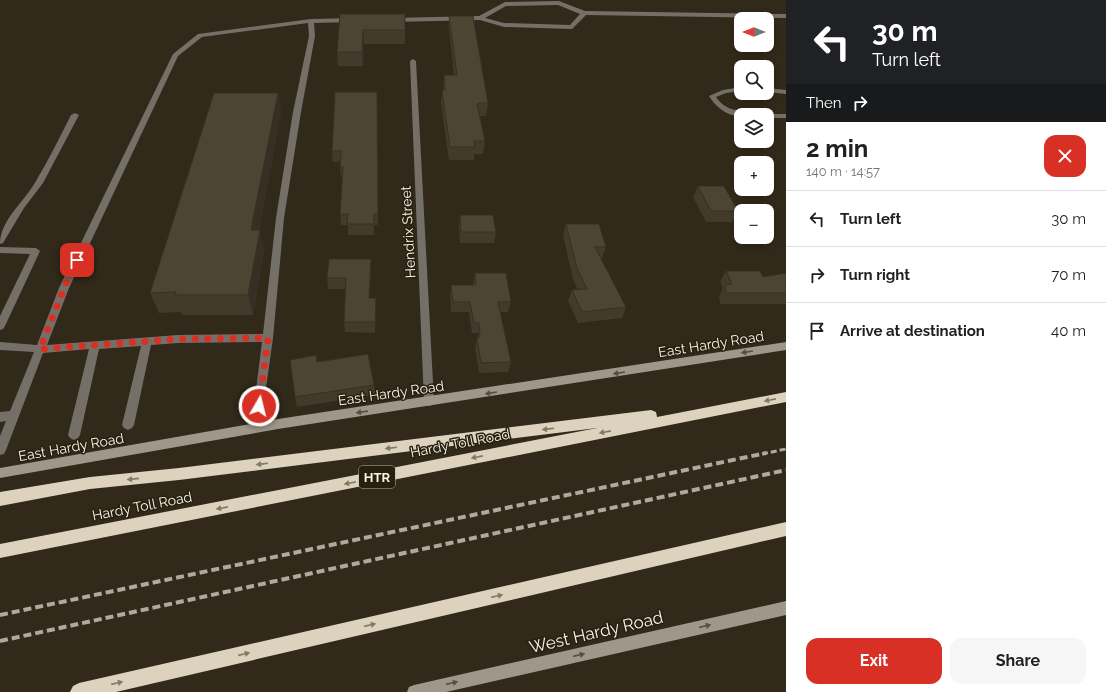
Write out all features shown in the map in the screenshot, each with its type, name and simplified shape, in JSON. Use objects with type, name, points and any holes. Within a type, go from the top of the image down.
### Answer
[{"type":"highway","name":"Hardy Toll Road","points":[[0,551],[786,397]]},
{"type":"highway","points":[[0,499],[90,483],[179,474],[753,403]]},
{"type":"highway","points":[[79,692],[786,529]]},
{"type":"main road","name":"East Hardy Road","points":[[0,473],[278,424],[786,346]]},
{"type":"main road","name":"West Hardy Road","points":[[414,692],[786,608]]},
{"type":"street","points":[[480,18],[505,4],[559,3],[584,13],[786,16]]},
{"type":"street","points":[[388,20],[480,18],[504,25],[572,26],[584,13]]},
{"type":"street","points":[[0,450],[64,288],[175,55],[200,36],[311,21],[364,20]]},
{"type":"street","points":[[259,406],[268,338],[280,218],[297,112],[312,36],[311,21]]},
{"type":"street","name":"Hendrix Street","points":[[413,61],[429,402]]},
{"type":"street","points":[[734,90],[725,91],[712,96],[717,104],[728,112],[734,113]]},
{"type":"street","points":[[774,91],[786,92]]},
{"type":"street","points":[[0,241],[21,207],[39,183],[75,115]]},
{"type":"street","points":[[774,116],[786,116]]},
{"type":"street","points":[[0,250],[36,251],[0,326]]},
{"type":"street","points":[[0,346],[40,349],[178,339],[268,338]]},
{"type":"street","points":[[128,425],[147,341]]},
{"type":"street","points":[[74,435],[95,345]]},
{"type":"street","points":[[0,417],[14,415]]},
{"type":"building","points":[[340,14],[405,14],[405,30],[363,30],[362,52],[337,52]]},
{"type":"building","points":[[449,16],[473,16],[488,103],[477,104],[485,141],[474,141],[475,147],[450,147],[442,91],[445,90],[444,75],[457,75]]},
{"type":"building","points":[[335,92],[377,92],[378,214],[374,214],[374,224],[347,224],[348,214],[340,214],[343,167],[340,167],[341,151],[332,151]]},
{"type":"building","points":[[214,93],[278,93],[251,230],[260,230],[248,295],[175,295],[176,292],[150,293]]},
{"type":"building","points":[[698,186],[724,186],[734,204],[734,211],[711,211]]},
{"type":"building","points":[[460,215],[493,215],[496,232],[461,232]]},
{"type":"building","points":[[566,224],[599,224],[606,247],[595,247],[626,307],[582,312],[572,290],[587,289],[577,268]]},
{"type":"building","points":[[329,259],[371,259],[369,298],[376,298],[375,322],[344,322],[346,278],[327,278]]},
{"type":"building","points":[[726,271],[760,271],[763,277],[786,273],[786,293],[726,293],[725,285],[732,284]]},
{"type":"building","points":[[475,273],[506,273],[511,302],[498,302],[511,362],[481,363],[477,338],[480,337],[479,323],[474,323],[470,302],[453,302],[451,285],[476,285]]},
{"type":"building","points":[[368,354],[374,385],[295,397],[290,360],[316,355],[317,362]]},
{"type":"railway","points":[[762,454],[786,449]]},
{"type":"railway","points":[[0,615],[766,453]]},
{"type":"railway","points":[[0,641],[786,470]]},
{"type":"route","points":[[77,260],[64,288],[40,349],[178,339],[268,338],[259,406]]}]
